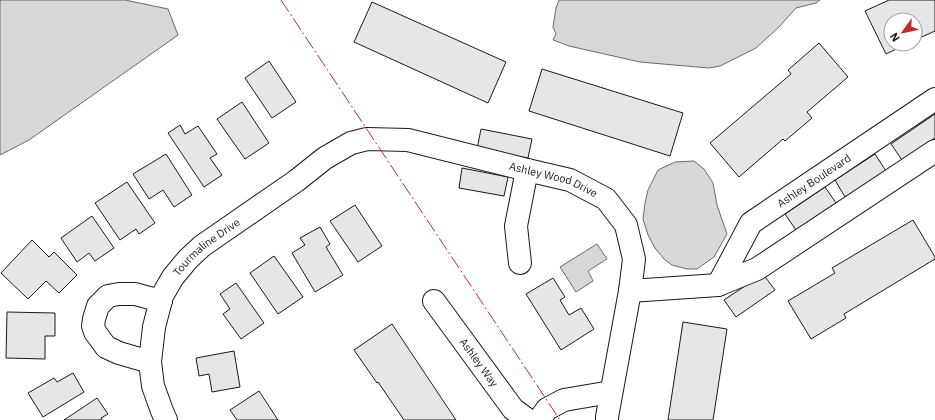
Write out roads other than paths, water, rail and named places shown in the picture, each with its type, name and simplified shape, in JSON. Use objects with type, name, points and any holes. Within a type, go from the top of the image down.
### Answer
[{"type":"street","name":"Ashley Boulevard","points":[[718,285],[751,223],[935,99]]},
{"type":"street","name":"Ashley Wood Drive","points":[[367,139],[408,140],[570,180],[606,199],[626,225],[634,259],[630,291],[607,420]]},
{"type":"street","name":"Tourmaline Drive","points":[[166,420],[153,386],[150,362],[154,327],[162,296],[172,277],[202,246],[296,181],[325,158],[350,144],[367,139]]},
{"type":"street","points":[[630,291],[718,285],[757,269],[935,151]]},
{"type":"street","points":[[520,263],[516,226],[527,170]]},
{"type":"street","points":[[150,362],[119,353],[106,347],[95,332],[94,319],[98,306],[108,296],[134,294],[161,301]]},
{"type":"street","name":"Ashley Way","points":[[434,301],[513,410],[528,420]]},
{"type":"street","points":[[539,420],[547,409],[564,400],[611,392]]}]
